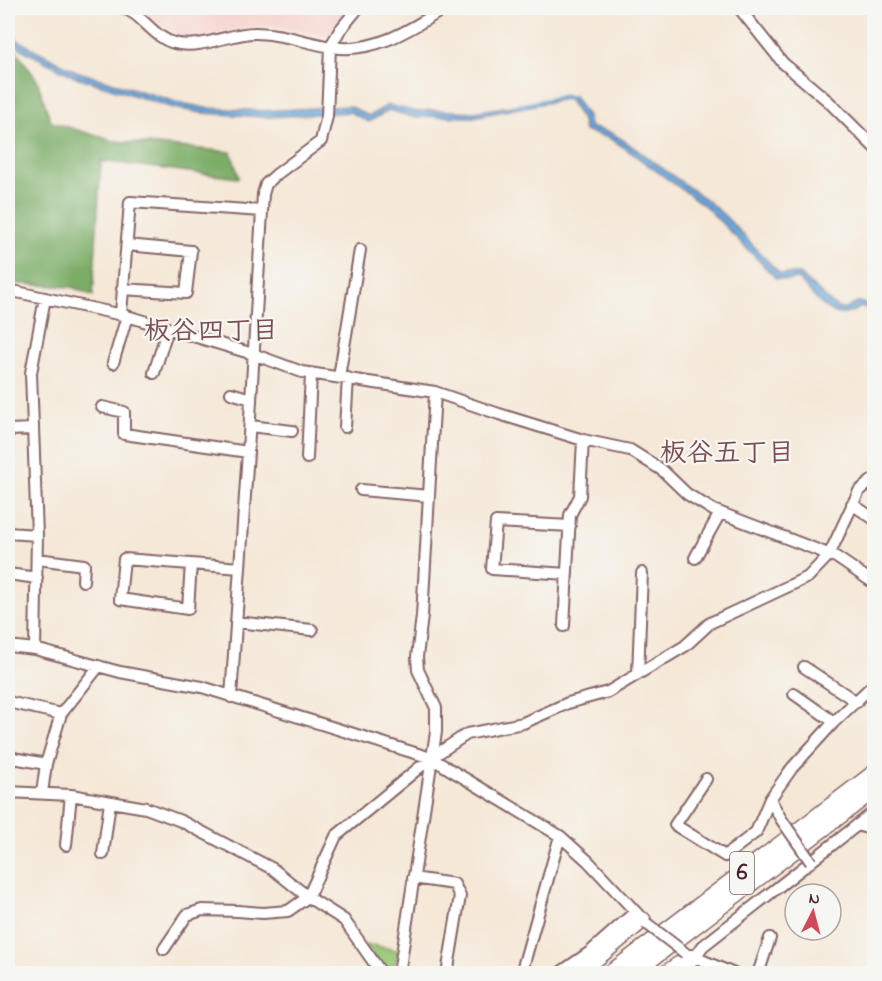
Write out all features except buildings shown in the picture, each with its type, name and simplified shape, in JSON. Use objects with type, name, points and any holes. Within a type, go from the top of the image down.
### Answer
[{"type":"highway","name":"6","points":[[609,974],[874,773]]},
{"type":"highway","name":"6","points":[[632,974],[874,790]]},
{"type":"highway","points":[[578,974],[641,918]]},
{"type":"highway","points":[[665,974],[690,955]]},
{"type":"street","points":[[122,8],[131,11],[155,33],[174,43],[195,45],[255,33],[293,37],[330,47],[355,47],[401,36],[445,8]]},
{"type":"street","points":[[231,697],[263,194],[266,184],[321,141],[327,111],[330,47],[358,8]]},
{"type":"street","points":[[739,8],[783,63],[834,107],[874,147]]},
{"type":"street","points":[[113,363],[124,315],[123,289],[130,202],[262,211]]},
{"type":"street","points":[[123,289],[186,293],[191,251],[127,245]]},
{"type":"street","points":[[345,427],[344,377],[360,250]]},
{"type":"street","points":[[8,290],[124,315],[253,354],[302,372],[435,392],[583,440],[630,450],[662,470],[687,494],[720,513],[836,557],[874,583]]},
{"type":"street","points":[[34,649],[37,535],[31,373],[45,298]]},
{"type":"street","points":[[154,373],[168,328]]},
{"type":"street","points":[[307,458],[311,374]]},
{"type":"street","points":[[399,974],[436,732],[436,708],[418,670],[417,657],[422,616],[435,392]]},
{"type":"street","points":[[231,393],[251,399]]},
{"type":"street","points":[[102,407],[124,412],[124,434],[248,452]]},
{"type":"street","points":[[250,426],[292,431]]},
{"type":"street","points":[[8,430],[33,429]]},
{"type":"street","points":[[564,626],[570,515],[580,496],[583,440]]},
{"type":"street","points":[[164,949],[187,915],[202,910],[263,913],[288,911],[308,897],[336,836],[347,824],[431,758],[467,734],[523,723],[568,703],[608,692],[685,646],[710,623],[808,577],[829,555],[859,491],[874,479]]},
{"type":"street","points":[[361,490],[429,496]]},
{"type":"street","points":[[852,504],[874,519]]},
{"type":"street","points":[[695,558],[720,513]]},
{"type":"street","points":[[567,574],[492,569],[496,522],[570,526]]},
{"type":"street","points":[[8,533],[37,535]]},
{"type":"street","points":[[37,559],[84,565],[83,581]]},
{"type":"street","points":[[191,564],[188,609],[120,599],[124,559],[191,564],[240,568]]},
{"type":"street","points":[[638,675],[642,573]]},
{"type":"street","points":[[8,574],[37,578]]},
{"type":"street","points":[[237,622],[312,630]]},
{"type":"street","points":[[8,646],[34,649],[99,666],[202,687],[431,758],[560,836],[588,861],[641,918],[690,955],[734,974]]},
{"type":"street","points":[[42,792],[46,764],[61,714],[99,666]]},
{"type":"street","points":[[804,667],[857,702]]},
{"type":"street","points":[[706,779],[675,825],[725,855],[756,832],[770,799],[792,768],[834,722],[874,684]]},
{"type":"street","points":[[794,694],[834,722]]},
{"type":"street","points":[[8,702],[61,714]]},
{"type":"street","points":[[8,757],[46,764]]},
{"type":"street","points":[[8,792],[71,795],[146,808],[181,821],[273,869],[308,897],[344,920],[382,974]]},
{"type":"street","points":[[66,845],[71,795]]},
{"type":"street","points":[[770,799],[781,819],[811,861]]},
{"type":"street","points":[[103,854],[110,802]]},
{"type":"street","points":[[680,974],[686,969],[690,955],[874,812]]},
{"type":"street","points":[[857,825],[874,830]]},
{"type":"street","points":[[521,974],[560,836]]},
{"type":"street","points":[[413,878],[454,884],[460,896],[447,974]]},
{"type":"street","points":[[558,974],[641,918]]},
{"type":"street","points":[[758,974],[770,938]]},
{"type":"shaded area","points":[[141,8],[349,8],[328,36],[271,26],[244,28],[202,38],[184,37],[158,25]]},
{"type":"green space","points":[[8,39],[37,80],[51,122],[114,141],[231,152],[239,177],[237,178],[101,161],[93,296],[72,287],[8,283]]},
{"type":"green space","points":[[366,944],[400,951],[391,973],[382,973]]},
{"type":"water","points":[[8,31],[14,38],[75,71],[176,102],[205,108],[265,111],[350,106],[369,116],[388,105],[417,112],[431,110],[474,112],[574,96],[588,118],[589,127],[611,133],[623,140],[709,202],[780,274],[799,274],[837,308],[843,309],[860,302],[874,308],[874,314],[870,309],[861,307],[848,313],[836,313],[818,301],[798,279],[776,278],[705,206],[619,144],[609,138],[584,131],[582,120],[569,100],[564,99],[473,117],[417,118],[389,110],[369,122],[350,112],[266,117],[203,113],[174,108],[73,76],[25,51],[14,43]]},
{"type":"waterway","points":[[8,36],[15,42]]},
{"type":"waterway","points":[[516,106],[564,96],[571,97]]},
{"type":"district","name":"板谷四丁目","points":[[211,332]]},
{"type":"district","name":"板谷五丁目","points":[[727,454]]}]
